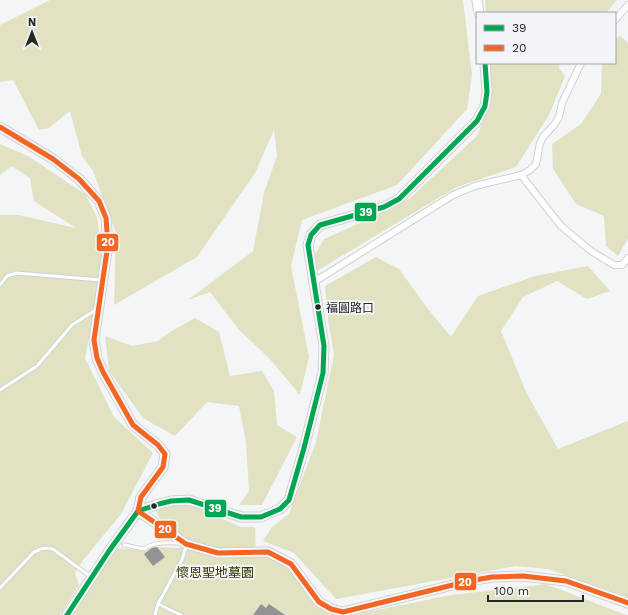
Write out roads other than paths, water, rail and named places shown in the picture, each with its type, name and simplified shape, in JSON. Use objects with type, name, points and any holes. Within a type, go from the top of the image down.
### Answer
[{"type":"street","points":[[477,0],[479,12]]},
{"type":"street","points":[[616,19],[628,5]]},
{"type":"street","points":[[138,511],[171,501],[189,500],[241,518],[261,517],[280,509],[289,500],[323,373],[324,346],[308,246],[311,235],[320,225],[384,207],[399,199],[477,121],[485,106],[487,92],[485,64]]},
{"type":"street","points":[[314,282],[453,195],[475,186],[521,175],[530,170],[536,164],[540,143],[543,137],[559,117],[562,104],[581,64]]},
{"type":"street","points":[[0,127],[53,160],[79,179],[99,201],[106,218],[108,244],[94,340],[97,358],[102,372],[133,425],[158,445],[166,454],[163,468],[141,497],[138,511],[91,577],[67,615]]},
{"type":"street","points":[[521,175],[561,226],[591,251],[614,265],[622,265],[628,258]]},
{"type":"street","points":[[138,511],[186,544],[218,553],[268,552],[291,564],[319,602],[334,612],[342,612],[469,581],[492,577],[523,576],[566,581],[628,603]]},
{"type":"lane","points":[[0,285],[7,276],[16,273],[102,280]]},
{"type":"lane","points":[[0,390],[37,366],[72,325],[99,308]]},
{"type":"lane","points":[[124,545],[144,548],[151,544],[186,544],[182,560],[158,604],[155,615]]},
{"type":"lane","points":[[0,588],[34,552],[44,548],[54,549],[91,577]]},
{"type":"lane","points":[[158,604],[181,615]]},
{"type":"place","name":"福圓路口","points":[[318,307]]},
{"type":"park label","name":"懷恩聖地墓園","points":[[215,572]]}]
